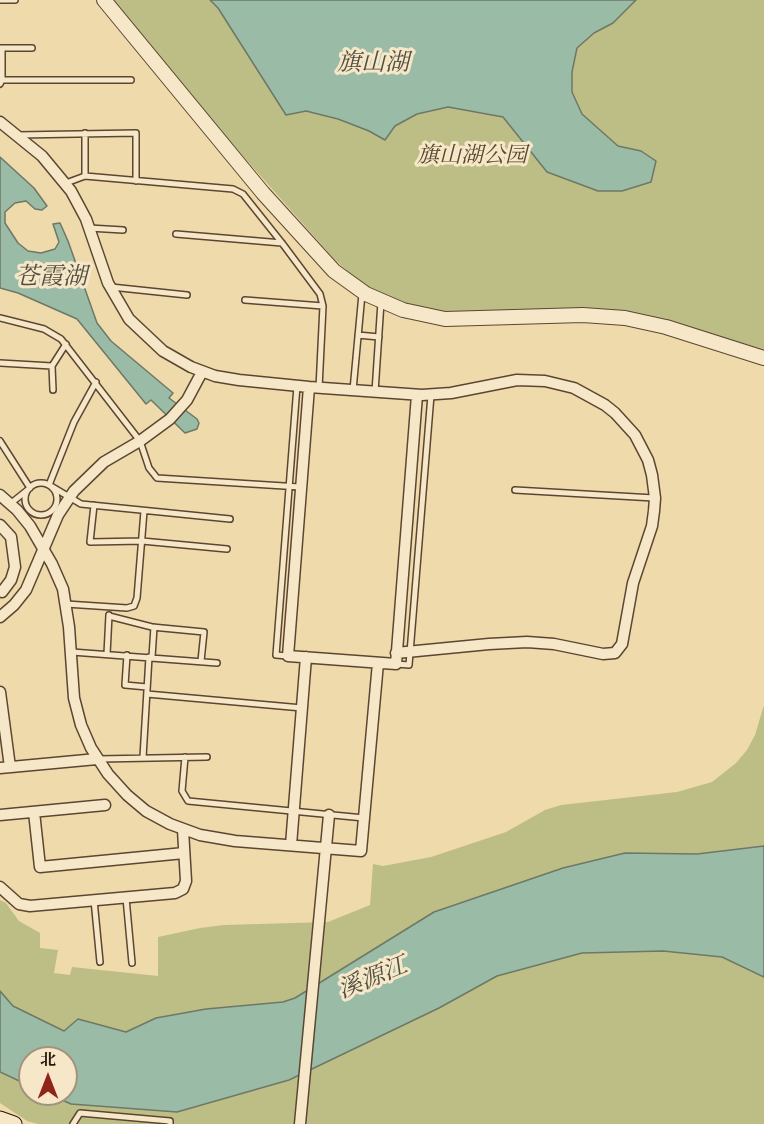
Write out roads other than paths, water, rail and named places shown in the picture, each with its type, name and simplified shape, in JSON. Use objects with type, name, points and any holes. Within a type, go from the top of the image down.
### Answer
[{"type":"main road","points":[[0,1119],[14,1124]]},
{"type":"street","points":[[104,0],[263,194],[334,271],[362,292],[381,302],[411,312],[445,319],[583,315],[626,318],[666,327],[764,358]]},
{"type":"street","points":[[0,122],[51,164],[66,183],[81,207],[110,286],[129,319],[163,351],[202,372],[239,380],[417,395],[462,392],[525,380],[544,381],[574,388],[610,409],[635,435],[648,460],[656,498],[652,526],[637,567],[622,644],[615,653],[603,654],[554,644],[527,642],[410,651],[378,663],[288,656],[308,387]]},
{"type":"street","points":[[0,617],[21,597],[31,579],[57,515],[68,498],[88,475],[104,462],[164,425],[192,392],[202,372]]},
{"type":"street","points":[[396,658],[417,395]]},
{"type":"street","points":[[0,495],[30,526],[58,576],[66,604],[72,685],[86,737],[97,759],[116,784],[138,804],[159,819],[183,830],[226,840],[361,851],[378,663]]},
{"type":"street","points":[[0,525],[11,537],[15,567],[11,580],[1,591],[13,606]]},
{"type":"street","points":[[291,845],[306,657]]},
{"type":"street","points":[[0,692],[5,768],[97,759]]},
{"type":"street","points":[[0,815],[105,806]]},
{"type":"street","points":[[34,812],[40,867],[184,853]]},
{"type":"street","points":[[300,1124],[329,815]]},
{"type":"street","points":[[0,887],[19,904],[24,905],[180,892],[186,881],[183,830]]},
{"type":"lane","points":[[0,0],[15,0]]},
{"type":"lane","points":[[32,48],[1,48],[1,82],[131,80]]},
{"type":"lane","points":[[85,133],[85,176]]},
{"type":"lane","points":[[18,135],[136,133],[136,181]]},
{"type":"lane","points":[[66,183],[85,176],[237,190],[246,198],[317,289],[323,306],[288,487],[276,655],[288,656]]},
{"type":"lane","points":[[89,228],[123,230]]},
{"type":"lane","points":[[176,234],[282,243]]},
{"type":"lane","points":[[110,286],[187,295]]},
{"type":"lane","points":[[353,390],[362,292]]},
{"type":"lane","points":[[245,300],[323,306]]},
{"type":"lane","points":[[375,392],[381,302]]},
{"type":"lane","points":[[0,318],[51,332],[66,344],[140,441],[149,468],[157,478],[300,487]]},
{"type":"lane","points":[[358,335],[379,337]]},
{"type":"lane","points":[[53,390],[52,366],[66,344]]},
{"type":"lane","points":[[0,363],[52,366]]},
{"type":"lane","points":[[50,485],[74,422],[96,382]]},
{"type":"lane","points":[[410,651],[431,395]]},
{"type":"lane","points":[[0,441],[30,488]]},
{"type":"lane","points":[[10,504],[39,483],[50,485],[81,504],[230,519]]},
{"type":"lane","points":[[30,488],[26,496],[27,506],[34,513],[44,514],[53,509],[57,499],[50,485]]},
{"type":"lane","points":[[515,490],[656,498]]},
{"type":"lane","points":[[94,505],[90,542],[142,541],[227,549]]},
{"type":"lane","points":[[66,604],[131,607],[136,602],[144,511]]},
{"type":"lane","points":[[107,654],[110,607]]},
{"type":"lane","points":[[109,616],[154,627],[204,632],[201,661]]},
{"type":"lane","points":[[143,758],[154,627]]},
{"type":"lane","points":[[70,652],[217,663]]},
{"type":"lane","points":[[127,655],[125,685],[147,691],[302,708]]},
{"type":"lane","points":[[185,757],[182,791],[188,801],[364,818]]},
{"type":"lane","points":[[97,759],[207,757]]},
{"type":"lane","points":[[126,898],[132,963]]},
{"type":"lane","points":[[94,900],[100,962]]},
{"type":"lane","points":[[73,1124],[80,1113],[170,1121],[170,1124]]},
{"type":"water","name":"旗山湖","points":[[210,0],[636,0],[613,23],[594,33],[577,48],[572,72],[572,92],[582,114],[618,146],[641,151],[656,161],[651,182],[622,191],[598,191],[547,172],[503,117],[448,107],[417,114],[395,126],[385,140],[338,119],[306,111],[286,115],[218,8]]},
{"type":"water","name":"苍霞湖","points":[[0,157],[34,188],[47,206],[42,210],[35,209],[26,201],[15,203],[5,212],[5,223],[18,243],[28,251],[41,253],[55,249],[59,242],[53,224],[60,223],[97,323],[111,341],[173,393],[169,398],[197,419],[199,423],[197,429],[185,433],[151,400],[146,404],[77,319],[18,293],[0,288]]},
{"type":"water","name":"溪源江","points":[[764,846],[764,977],[722,957],[663,951],[582,953],[497,976],[439,1008],[289,1080],[177,1112],[78,1105],[78,1046],[18,1046],[18,1080],[0,1072],[0,991],[13,1006],[64,1031],[78,1019],[126,1032],[156,1018],[206,1009],[283,1002],[295,998],[434,912],[563,868],[625,853],[697,854]]},
{"type":"park label","name":"旗山湖公园","points":[[472,157]]}]
